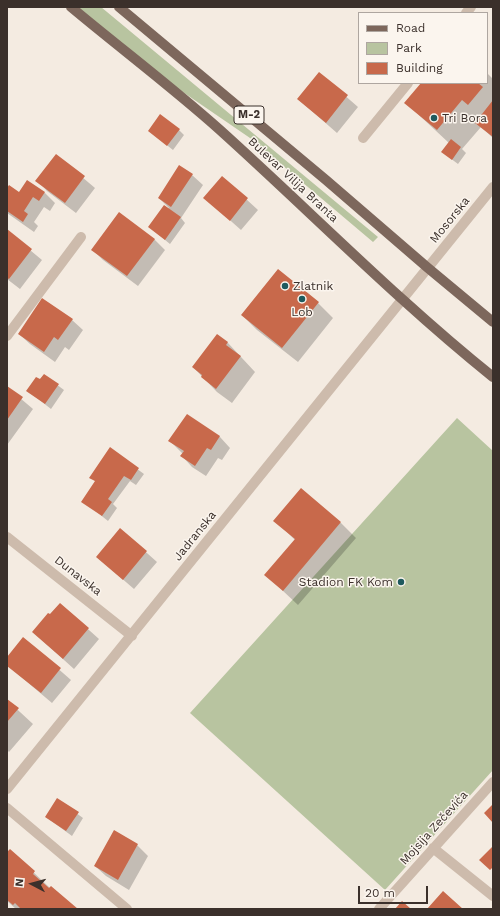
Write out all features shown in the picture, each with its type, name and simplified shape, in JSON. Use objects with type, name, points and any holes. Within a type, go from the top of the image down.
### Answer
[{"type":"main road","name":"Bulevar Vilija Branta","points":[[71,7],[219,129],[457,348],[493,377]]},
{"type":"main road","name":"Bulevar Vilija Branta","points":[[122,8],[493,322]]},
{"type":"street","points":[[363,138],[407,84]]},
{"type":"street","name":"Mosorska","points":[[402,298],[493,187]]},
{"type":"street","points":[[7,336],[81,237]]},
{"type":"street","name":"Jadranska","points":[[7,789],[132,636],[402,298]]},
{"type":"street","name":"Dunavska","points":[[7,537],[132,636]]},
{"type":"street","name":"Mojsija Zečevića","points":[[379,909],[493,782]]},
{"type":"street","points":[[7,808],[121,907]]},
{"type":"street","points":[[433,848],[493,896]]},
{"type":"green space","points":[[77,7],[101,7],[378,237],[373,242],[250,138],[177,88]]},
{"type":"green space","name":"Stadion FK Kom","points":[[457,418],[493,451],[493,770],[385,890],[190,713]]},
{"type":"building","points":[[319,72],[348,95],[326,123],[297,99]]},
{"type":"building","name":"Tri Bora","points":[[420,84],[479,84],[483,87],[468,105],[462,100],[437,130],[404,103]]},
{"type":"building","points":[[493,100],[493,137],[475,123]]},
{"type":"building","points":[[160,114],[180,129],[167,146],[148,131]]},
{"type":"building","points":[[451,139],[461,147],[452,160],[441,152]]},
{"type":"building","points":[[56,154],[85,176],[65,203],[35,181]]},
{"type":"building","points":[[179,165],[193,174],[171,207],[158,198]]},
{"type":"building","points":[[222,176],[248,198],[230,221],[203,198]]},
{"type":"building","points":[[27,180],[45,192],[39,201],[33,197],[24,211],[28,214],[23,222],[7,211],[7,188],[9,185],[19,192]]},
{"type":"building","points":[[164,205],[181,217],[165,240],[148,227]]},
{"type":"building","points":[[119,212],[155,239],[127,276],[91,250]]},
{"type":"building","points":[[7,229],[32,249],[9,279],[7,278]]},
{"type":"building","points":[[278,269],[319,302],[282,348],[241,315]]},
{"type":"building","points":[[42,298],[73,319],[58,340],[54,337],[44,352],[18,334]]},
{"type":"building","points":[[217,334],[228,342],[226,345],[241,356],[216,389],[201,377],[202,375],[192,367]]},
{"type":"building","points":[[44,374],[59,384],[45,404],[26,391],[36,377],[40,379]]},
{"type":"building","points":[[7,386],[23,397],[7,420]]},
{"type":"building","points":[[187,414],[220,436],[211,450],[207,448],[195,466],[180,456],[184,451],[168,441]]},
{"type":"building","points":[[110,447],[139,468],[131,480],[124,476],[108,499],[112,502],[102,516],[81,502],[95,481],[89,478]]},
{"type":"building","points":[[301,488],[341,522],[283,591],[264,575],[295,539],[273,521]]},
{"type":"building","points":[[120,528],[147,551],[123,580],[96,557]]},
{"type":"building","points":[[60,603],[89,628],[63,659],[32,632],[48,613],[50,614]]},
{"type":"building","points":[[23,637],[61,668],[41,693],[7,666],[7,657]]},
{"type":"building","points":[[7,699],[19,708],[7,722]]},
{"type":"building","points":[[57,798],[79,812],[66,831],[45,817]]},
{"type":"building","points":[[493,804],[493,823],[484,813]]},
{"type":"building","points":[[114,830],[138,844],[118,880],[94,866]]},
{"type":"building","points":[[493,846],[493,867],[490,870],[479,860]]},
{"type":"building","points":[[10,849],[35,871],[33,874],[49,888],[51,886],[78,909],[21,909],[15,903],[13,905],[7,900],[7,852]]},
{"type":"building","points":[[443,891],[463,909],[427,909]]},
{"type":"building","points":[[402,901],[411,909],[395,909]]},
{"type":"place","name":"Tri Bora","points":[[434,118]]},
{"type":"place","name":"Zlatnik","points":[[285,286]]},
{"type":"place","name":"Lob","points":[[302,299]]},
{"type":"place","name":"Stadion FK Kom","points":[[401,582]]}]
